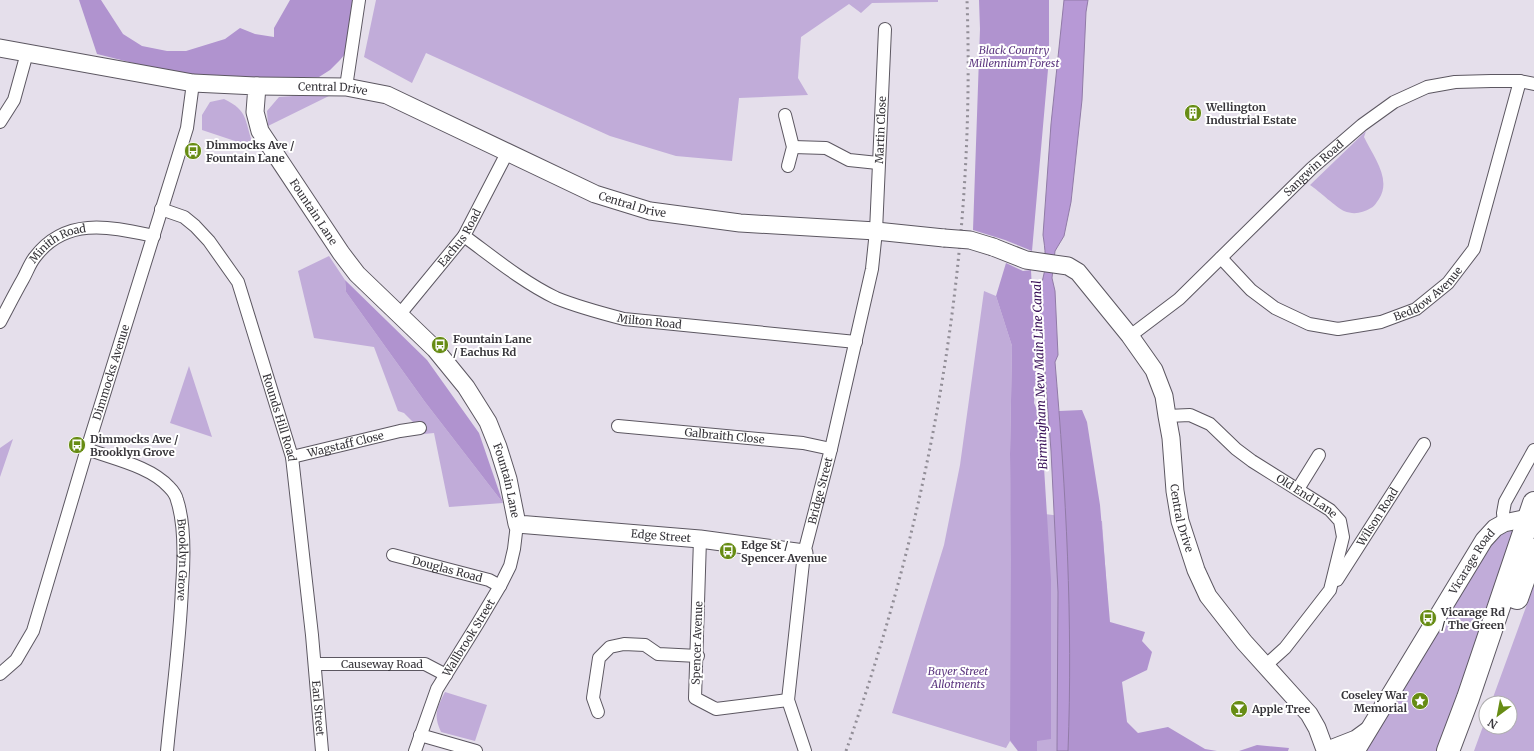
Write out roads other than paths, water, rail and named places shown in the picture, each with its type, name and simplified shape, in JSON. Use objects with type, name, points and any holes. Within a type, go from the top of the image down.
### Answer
[{"type":"highway","points":[[1448,751],[1532,514]]},
{"type":"highway","points":[[1462,751],[1534,550]]},
{"type":"street","points":[[346,87],[359,0]]},
{"type":"street","name":"Martin Close","points":[[876,231],[885,29]]},
{"type":"street","points":[[0,48],[193,84],[257,86]]},
{"type":"street","points":[[0,122],[14,100],[27,53]]},
{"type":"street","name":"Sangwin Road","points":[[1130,336],[1179,299],[1312,168],[1362,124],[1394,102],[1427,87],[1455,82],[1520,81],[1534,84]]},
{"type":"street","name":"Beddow Avenue","points":[[1221,258],[1257,295],[1275,308],[1309,324],[1338,329],[1381,322],[1416,309],[1448,283],[1474,249],[1520,81]]},
{"type":"street","name":"Dimmocks Avenue","points":[[0,674],[16,660],[33,631],[87,449],[187,128],[193,84]]},
{"type":"street","name":"Central Drive","points":[[257,86],[346,87],[375,91],[387,95],[595,194],[650,211],[740,223],[876,231],[970,240],[1026,260],[1068,266],[1078,272],[1130,336],[1154,370],[1164,396],[1171,438],[1175,491],[1180,521],[1196,570],[1208,596],[1226,621],[1308,714],[1328,749]]},
{"type":"street","name":"Fountain Lane","points":[[257,86],[255,112],[260,130],[341,253],[357,274],[435,349],[466,387],[488,422],[508,479],[517,524]]},
{"type":"street","points":[[785,115],[793,147],[788,166]]},
{"type":"street","points":[[793,147],[826,148],[849,160],[878,163]]},
{"type":"street","name":"Eachus Road","points":[[400,314],[464,236],[507,153]]},
{"type":"street","name":"Rounds Hill Road","points":[[161,209],[184,217],[195,226],[209,241],[238,282],[292,457],[315,664]]},
{"type":"street","name":"Minith Road","points":[[0,322],[34,258],[56,238],[69,232],[92,227],[110,227],[154,236]]},
{"type":"street","name":"Bridge Street","points":[[805,751],[788,700],[804,553],[831,449],[856,342],[872,269],[876,231]]},
{"type":"street","name":"Milton Road","points":[[464,236],[524,280],[556,297],[589,310],[624,319],[856,342]]},
{"type":"street","name":"Old End Lane","points":[[1167,416],[1190,415],[1210,424],[1236,449],[1252,461],[1330,510],[1340,522],[1343,537],[1342,545],[1330,590],[1285,648],[1265,666]]},
{"type":"street","name":"Wagstaff Close","points":[[292,457],[400,426],[420,428]]},
{"type":"street","name":"Galbraith Close","points":[[618,426],[803,443],[831,449]]},
{"type":"street","name":"Wilson Road","points":[[1330,590],[1424,444]]},
{"type":"street","name":"Brooklyn Grove","points":[[87,449],[148,471],[169,487],[177,498],[180,509],[184,556],[181,620],[167,751]]},
{"type":"street","name":"Vicarage Road","points":[[1504,524],[1503,513],[1505,502],[1534,450]]},
{"type":"street","points":[[1298,489],[1319,455]]},
{"type":"street","name":"Vicarage Road","points":[[1356,751],[1484,540],[1495,528],[1532,514]]},
{"type":"street","name":"Edge Street","points":[[517,524],[700,539],[804,553]]},
{"type":"street","name":"Wallbrook Street","points":[[416,751],[420,735],[437,689],[500,586],[512,560],[517,524]]},
{"type":"street","name":"Spencer Avenue","points":[[700,539],[698,656],[695,698],[716,709],[788,700]]},
{"type":"street","name":"Douglas Road","points":[[393,555],[490,580],[500,586]]},
{"type":"street","points":[[598,712],[593,698],[599,658],[610,646],[624,644],[645,645],[658,654],[698,656]]},
{"type":"street","name":"Causeway Road","points":[[315,664],[425,664],[446,675]]},
{"type":"street","name":"Earl Street","points":[[315,664],[322,751]]},
{"type":"street","name":"Vicarage Road","points":[[1328,749],[1356,739],[1370,728]]},
{"type":"street","points":[[420,735],[476,751]]},
{"type":"railway","points":[[846,751],[876,660],[902,567],[924,475],[942,381],[955,287],[964,192],[968,96],[967,0]]},
{"type":"place","name":"Wellington Industrial Estate","points":[[1193,113]]},
{"type":"place","name":"Dimmocks Ave / Fountain Lane","points":[[193,151]]},
{"type":"place","name":"Fountain Lane / Eachus Rd","points":[[440,345]]},
{"type":"place","name":"Dimmocks Ave / Brooklyn Grove","points":[[77,445]]},
{"type":"place","name":"Edge St / Spencer Avenue","points":[[728,551]]},
{"type":"place","name":"Vicarage Rd / The Green","points":[[1428,618]]},
{"type":"place","name":"Coseley War Memorial","points":[[1420,701]]},
{"type":"place","name":"Apple Tree","points":[[1239,709]]},
{"type":"park label","name":"Black Country Millennium Forest","points":[[1014,56]]},
{"type":"park label","name":"Bayer Street Allotments","points":[[958,677]]},
{"type":"water label","name":"Birmingham New Main Line Canal","points":[[1040,375]]}]
